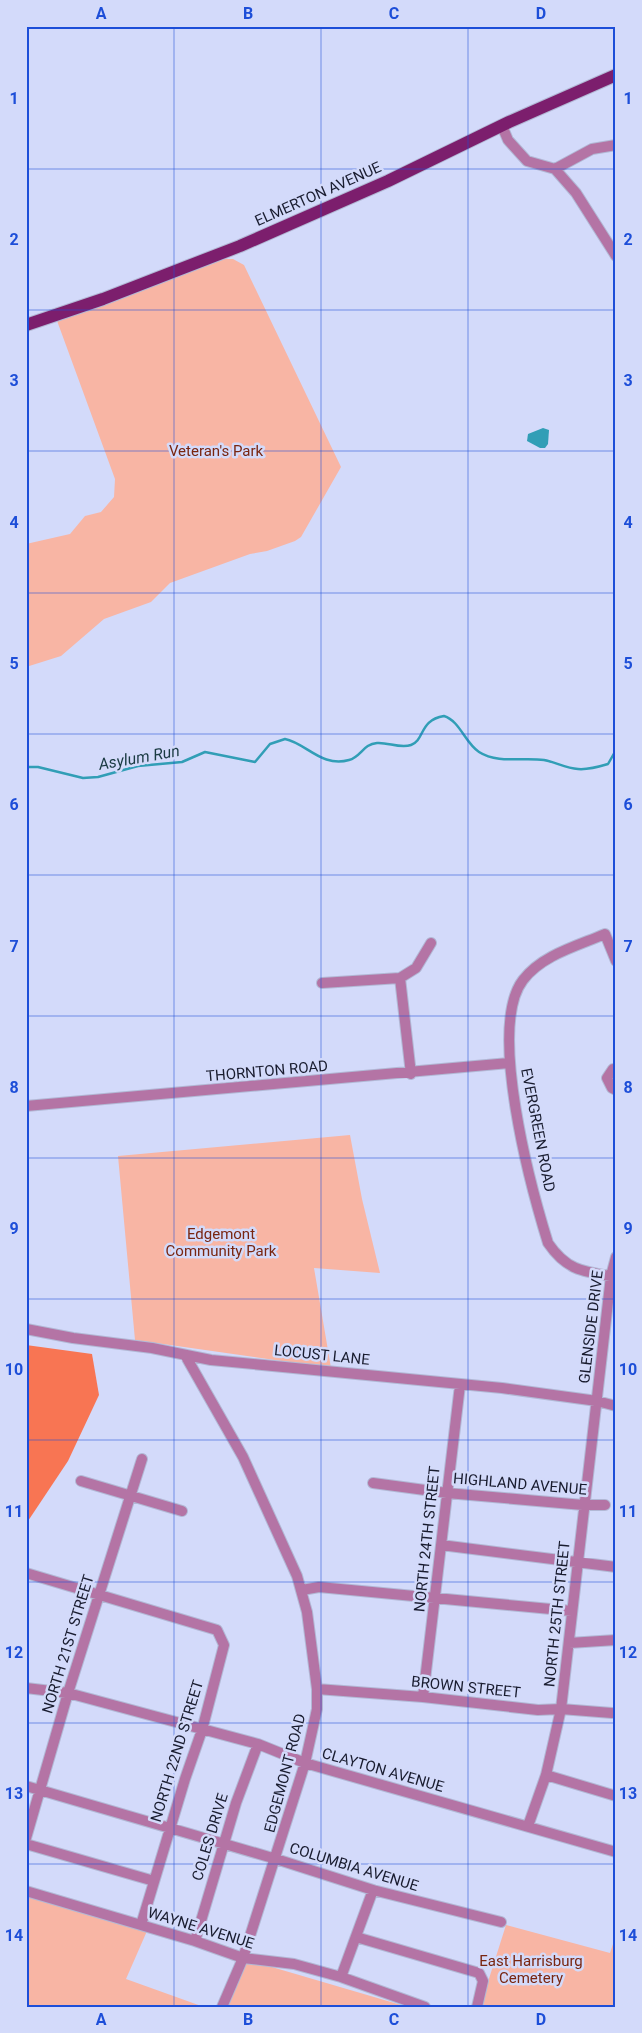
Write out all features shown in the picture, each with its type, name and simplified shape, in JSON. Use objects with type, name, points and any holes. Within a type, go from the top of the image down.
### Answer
[{"type":"main road","name":"ELMERTON AVENUE","points":[[26,325],[103,299],[240,246],[388,181],[502,126],[616,75]]},
{"type":"street","points":[[502,126],[508,140],[517,152],[527,160],[555,169],[576,194],[616,256]]},
{"type":"street","points":[[555,169],[592,149],[616,144]]},
{"type":"street","name":"EVERGREEN ROAD","points":[[614,1276],[577,1270],[558,1258],[548,1244],[514,1103],[509,1063],[509,1017],[513,996],[523,980],[537,965],[605,934],[616,961]]},
{"type":"street","points":[[322,983],[400,978],[416,968],[431,943]]},
{"type":"street","points":[[400,978],[410,1074]]},
{"type":"street","name":"THORNTON ROAD","points":[[26,1106],[410,1074],[509,1063]]},
{"type":"street","points":[[616,1069],[613,1069],[607,1078],[612,1088],[616,1090]]},
{"type":"street","name":"GLENSIDE DRIVE","points":[[597,1401],[616,1257]]},
{"type":"street","name":"LOCUST LANE","points":[[26,1329],[73,1338],[152,1348],[184,1356],[460,1385],[597,1401],[616,1406]]},
{"type":"street","name":"EDGEMONT ROAD","points":[[184,1356],[243,1457],[302,1590],[317,1689],[317,1709],[305,1763],[243,1958],[222,2007]]},
{"type":"street","name":"NORTH 24TH STREET","points":[[423,1697],[460,1385]]},
{"type":"street","name":"NORTH 25TH STREET","points":[[528,1826],[546,1775],[561,1709],[583,1505],[597,1401]]},
{"type":"street","name":"NORTH 21ST STREET","points":[[26,1838],[68,1693],[142,1459]]},
{"type":"street","points":[[81,1481],[182,1511]]},
{"type":"street","name":"HIGHLAND AVENUE","points":[[373,1483],[447,1493],[583,1505],[605,1505]]},
{"type":"street","points":[[441,1545],[616,1567]]},
{"type":"street","points":[[26,1573],[99,1594]]},
{"type":"street","points":[[302,1590],[319,1587],[572,1611]]},
{"type":"street","name":"NORTH 22ND STREET","points":[[99,1594],[217,1630],[224,1645],[202,1730],[169,1829],[141,1925]]},
{"type":"street","points":[[569,1643],[616,1640]]},
{"type":"street","name":"CLAYTON AVENUE","points":[[26,1688],[68,1693],[258,1744],[305,1763],[616,1852]]},
{"type":"street","name":"BROWN STREET","points":[[317,1689],[423,1697],[538,1710],[561,1709],[612,1713]]},
{"type":"street","name":"COLES DRIVE","points":[[195,1941],[223,1844],[258,1744]]},
{"type":"street","points":[[546,1775],[616,1796]]},
{"type":"street","name":"COLUMBIA AVENUE","points":[[26,1786],[276,1859],[373,1890],[501,1922]]},
{"type":"street","points":[[26,1844],[154,1882]]},
{"type":"street","points":[[341,1977],[373,1890]]},
{"type":"street","name":"WAYNE AVENUE","points":[[26,1891],[195,1941],[243,1958],[294,1964],[341,1977],[426,2007]]},
{"type":"street","points":[[356,1937],[479,1973],[482,1977],[477,2007]]},
{"type":"green space","name":"Veteran's Park","points":[[224,259],[233,259],[244,265],[341,467],[301,537],[295,541],[267,551],[250,554],[170,583],[151,602],[104,619],[61,656],[26,667],[26,544],[70,534],[85,516],[101,512],[114,497],[115,479],[56,318],[205,264]]},
{"type":"green space","name":"Edgemont Community Park","points":[[350,1135],[362,1199],[380,1273],[314,1268],[331,1368],[135,1340],[118,1156]]},
{"type":"green space","points":[[26,1896],[147,1931],[126,1979],[204,2007],[26,2007]]},
{"type":"green space","name":"East Harrisburg Cemetery","points":[[506,1925],[610,1953],[616,1935],[616,2007],[480,2007]]},
{"type":"green space","points":[[248,1960],[408,2007],[226,2007]]},
{"type":"shaded area","points":[[26,1345],[92,1354],[99,1395],[68,1461],[26,1524]]},
{"type":"water","points":[[543,428],[549,430],[548,444],[545,448],[540,448],[527,441],[528,434]]},
{"type":"waterway","name":"Asylum Run","points":[[26,767],[38,767],[83,778],[98,777],[138,766],[182,762],[205,752],[255,762],[270,744],[285,739],[293,741],[322,758],[339,762],[353,758],[372,744],[411,745],[419,739],[430,722],[444,716],[454,722],[474,748],[486,756],[494,758],[536,759],[586,769],[608,764],[616,750]]}]
